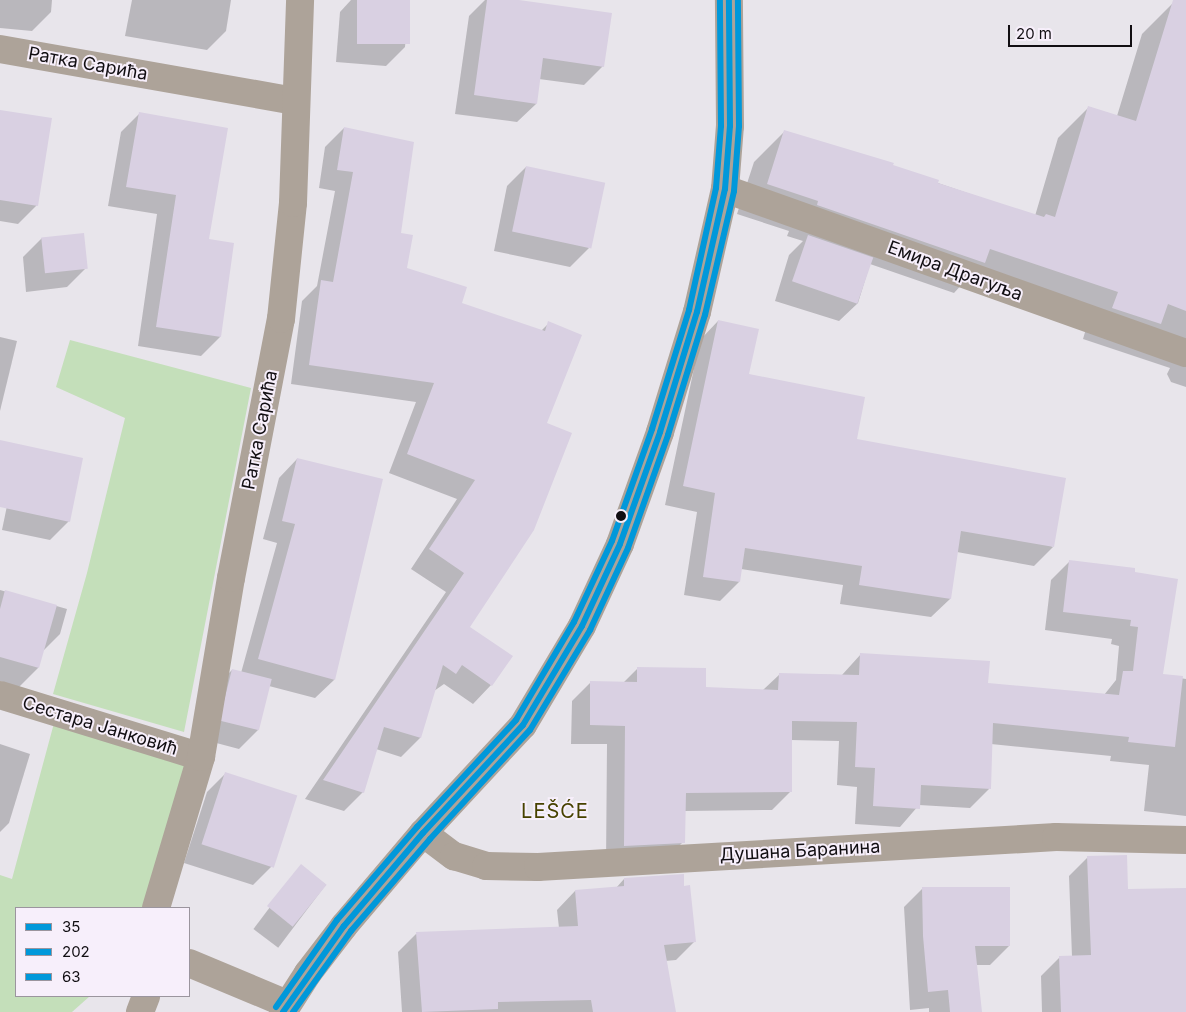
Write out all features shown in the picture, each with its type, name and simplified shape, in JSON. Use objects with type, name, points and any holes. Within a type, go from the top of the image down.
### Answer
[{"type":"street","name":"Ратка Сарића","points":[[156,907],[201,757],[231,578],[281,319],[293,203],[294,101],[300,0]]},
{"type":"street","points":[[190,963],[285,1008],[344,926],[422,833],[523,725],[578,634],[620,544],[660,432],[697,312],[725,189],[730,108],[729,0]]},
{"type":"street","name":"Ратка Сарића","points":[[0,48],[294,101]]},
{"type":"street","name":"Емира Драгуља","points":[[725,189],[1186,353]]},
{"type":"street","name":"Сестара Јанковић","points":[[0,695],[201,757]]},
{"type":"street","name":"Душана Баранина","points":[[422,833],[454,856],[486,866],[538,867],[1056,837],[1186,840]]},
{"type":"street","points":[[140,1012],[146,997]]},
{"type":"green space","points":[[70,340],[251,388],[184,732],[53,694],[87,573],[125,418],[56,387]]},
{"type":"green space","points":[[57,712],[201,757],[156,907],[15,907],[15,997],[89,997],[72,1012],[0,1012],[0,875],[12,879]]},
{"type":"building","points":[[357,0],[410,0],[410,44],[357,44]]},
{"type":"building","points":[[487,0],[519,0],[612,13],[604,67],[543,58],[537,104],[474,95]]},
{"type":"building","points":[[1173,0],[1186,0],[1186,311],[1168,304],[1161,324],[1112,308],[1118,292],[990,249],[985,263],[817,205],[818,201],[767,184],[784,130],[894,163],[893,165],[939,180],[938,183],[1044,217],[1046,214],[1055,217],[1088,106],[1136,121]]},
{"type":"building","points":[[0,110],[52,118],[38,206],[0,200]]},
{"type":"building","points":[[139,112],[228,128],[209,239],[234,243],[221,337],[156,327],[176,195],[126,187]]},
{"type":"building","points":[[344,127],[414,142],[401,233],[413,235],[407,268],[467,287],[462,303],[545,331],[548,321],[582,335],[547,423],[572,433],[534,530],[470,627],[513,656],[492,686],[462,665],[456,674],[443,665],[421,738],[384,727],[364,793],[323,780],[464,573],[429,549],[475,480],[407,454],[434,383],[309,365],[321,280],[333,282],[353,172],[337,170]]},
{"type":"building","points":[[526,166],[605,183],[591,248],[512,232]]},
{"type":"building","points":[[84,233],[88,269],[45,273],[41,237]]},
{"type":"building","points":[[808,235],[873,257],[857,304],[792,281]]},
{"type":"building","points":[[718,320],[759,329],[749,374],[865,397],[857,439],[1066,478],[1054,547],[961,531],[951,599],[859,585],[862,566],[745,548],[740,582],[703,577],[715,493],[683,486]]},
{"type":"building","points":[[0,440],[83,458],[70,522],[0,507]]},
{"type":"building","points":[[297,458],[383,479],[335,680],[258,659],[295,524],[282,521]]},
{"type":"building","points":[[1069,560],[1135,568],[1135,572],[1178,579],[1163,674],[1183,676],[1175,747],[1128,742],[1129,737],[993,723],[991,789],[921,785],[920,809],[873,806],[875,768],[855,767],[857,722],[792,721],[792,792],[686,793],[685,843],[624,846],[625,726],[590,725],[590,681],[637,682],[637,667],[706,668],[706,687],[778,690],[779,673],[859,675],[860,653],[990,661],[988,683],[1119,695],[1123,671],[1133,671],[1138,627],[1130,626],[1131,620],[1063,612]]},
{"type":"building","points":[[5,590],[57,605],[39,668],[0,657],[0,609]]},
{"type":"building","points":[[232,669],[272,679],[259,730],[219,720]]},
{"type":"building","points":[[225,772],[297,795],[274,868],[202,844]]},
{"type":"building","points":[[1127,855],[1128,889],[1186,888],[1186,1012],[1061,1012],[1059,956],[1091,955],[1087,856]]},
{"type":"building","points":[[301,864],[327,885],[293,927],[267,906]]},
{"type":"building","points":[[684,874],[684,886],[690,885],[696,942],[664,945],[676,1012],[593,1012],[591,1000],[498,1002],[498,1009],[422,1012],[416,932],[578,926],[575,890],[624,886],[624,878]]},
{"type":"building","points":[[922,887],[1010,887],[1010,946],[975,946],[982,1012],[950,1012],[948,990],[928,992],[923,936]]},
{"type":"transit line","name":"63","points":[[276,1007],[337,920],[417,827],[516,720],[574,622],[612,541],[652,429],[689,310],[716,188],[721,126],[720,0]]},
{"type":"transit line","name":"35","points":[[283,1012],[344,926],[423,833],[523,725],[582,626],[620,544],[660,432],[697,312],[725,189],[730,126],[729,0]]},
{"type":"transit line","name":"202","points":[[293,1012],[351,931],[430,839],[530,730],[590,630],[628,548],[668,435],[705,315],[734,191],[739,126],[738,0]]},
{"type":"district","name":"LEŠĆE","points":[[555,811]]}]
